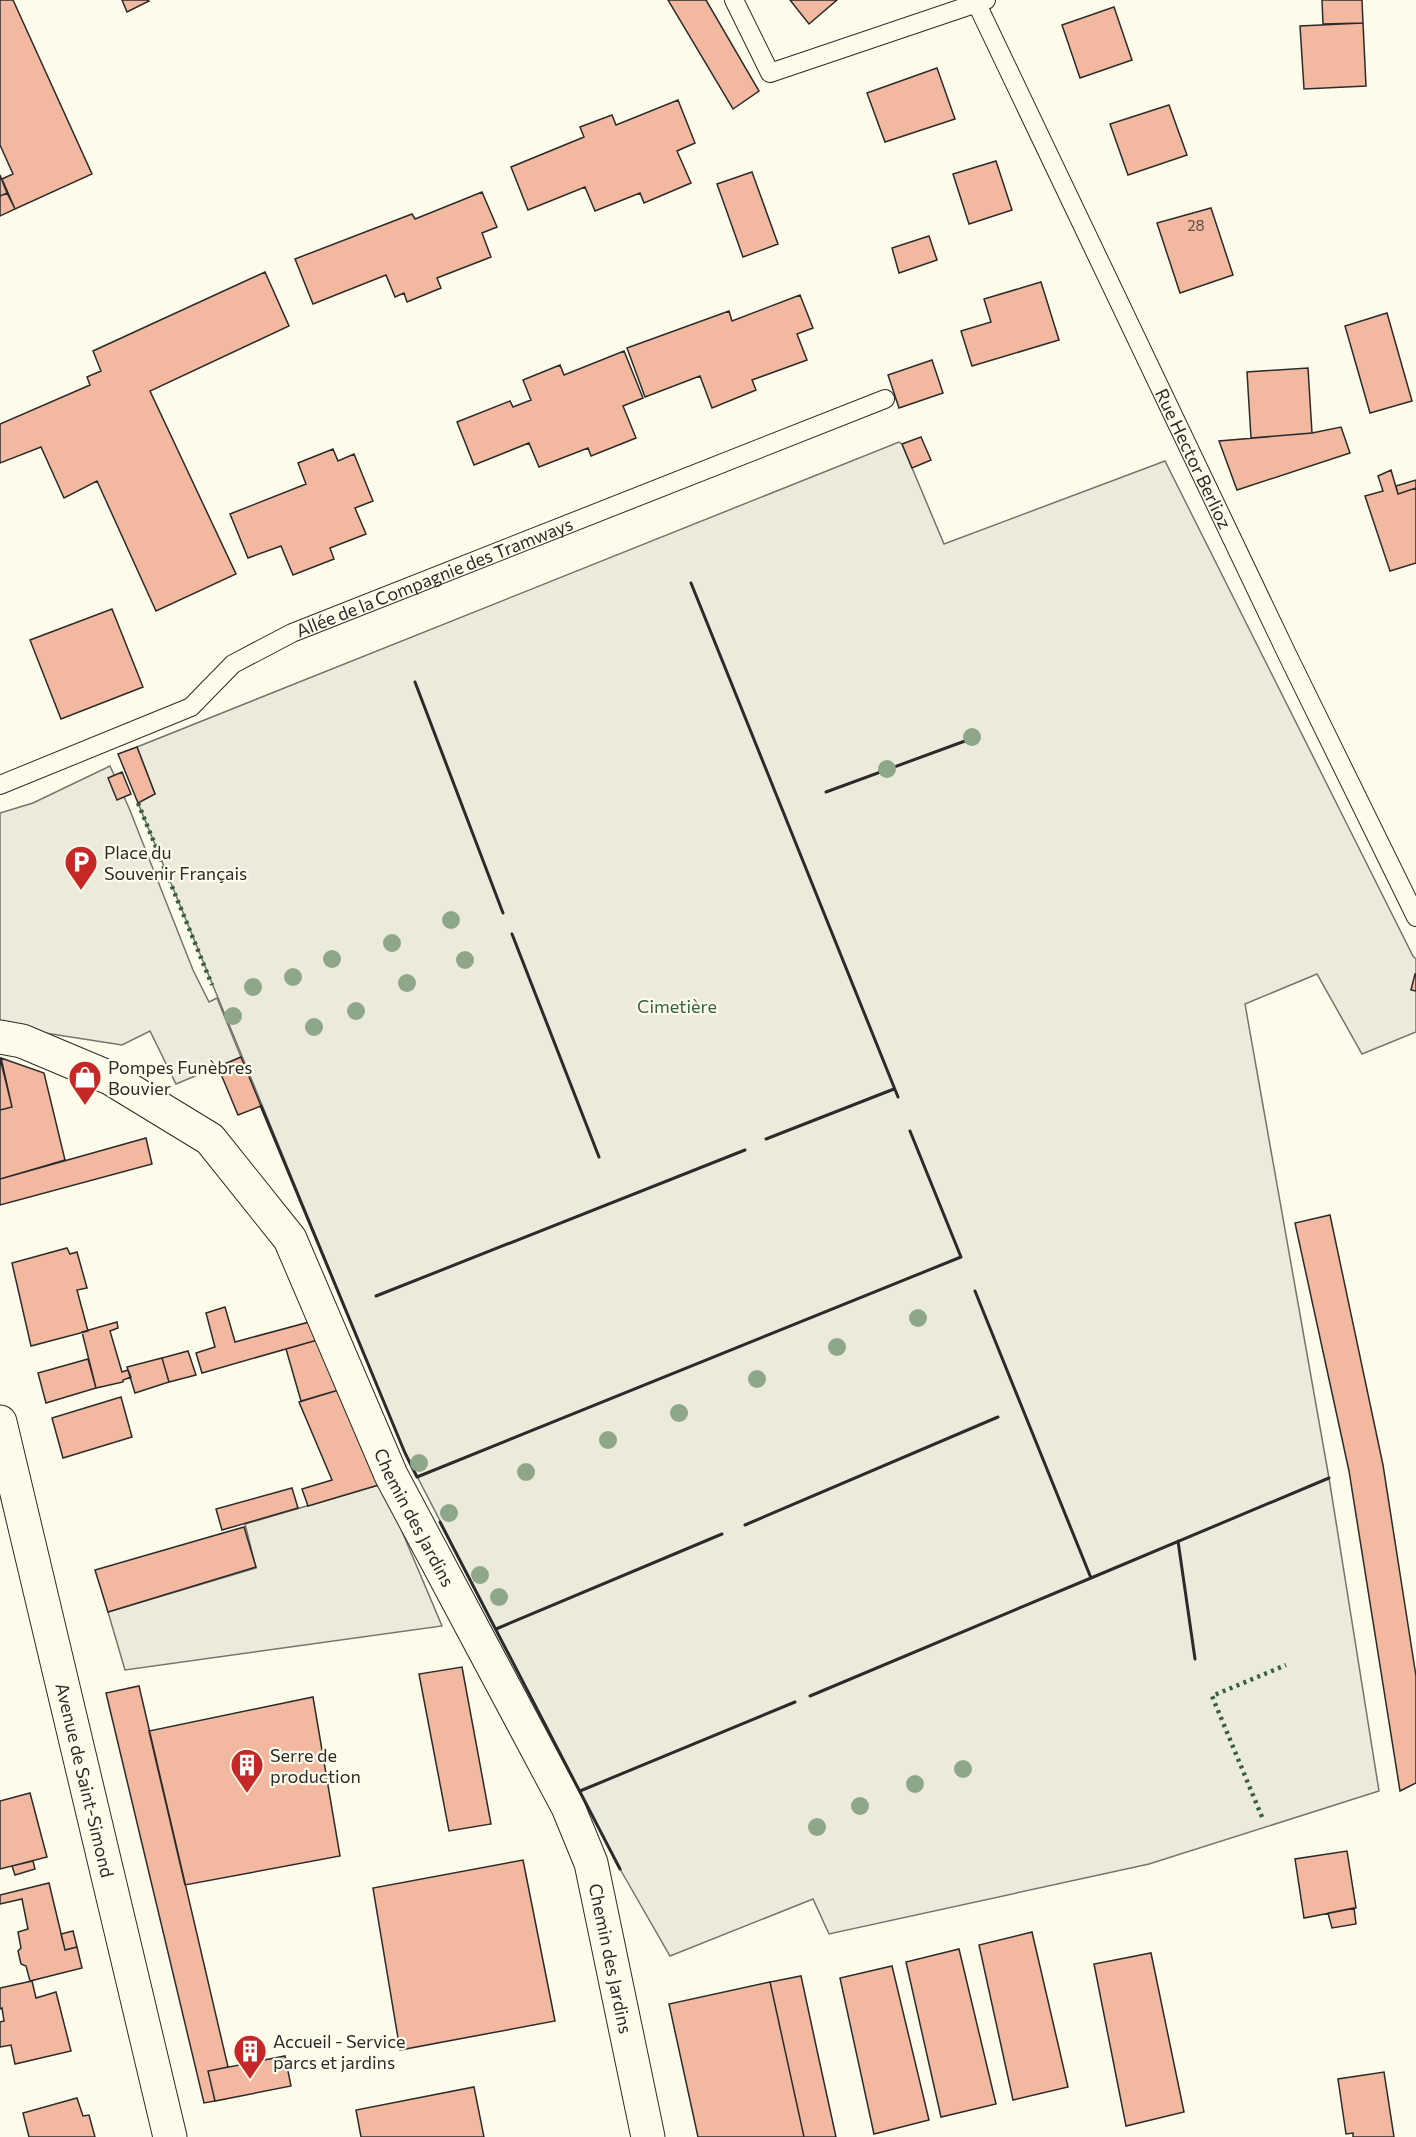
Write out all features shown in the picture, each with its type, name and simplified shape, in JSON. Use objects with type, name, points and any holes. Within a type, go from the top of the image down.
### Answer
[{"type":"street","name":"Chemin des Jardins","points":[[0,1037],[22,1041],[110,1078],[210,1138],[290,1239],[391,1475],[568,1807],[591,1863],[648,2137]]},
{"type":"street","name":"Avenue de Saint-Simond","points":[[0,1422],[171,2137]]},
{"type":"lane","points":[[735,0],[770,73],[979,1]]},
{"type":"lane","name":"Rue Hector Berlioz","points":[[979,1],[1287,654],[1416,917]]},
{"type":"lane","name":"Allée de la Compagnie des Tramways","points":[[0,785],[191,707],[233,664],[292,633],[885,399]]},
{"type":"green space","name":"Cimetière","points":[[899,442],[902,444],[944,544],[1165,461],[1416,959],[1416,1032],[1362,1054],[1317,974],[1245,1004],[1329,1478],[1379,1791],[1149,1864],[829,1934],[813,1899],[670,1956],[620,1869],[405,1453],[138,803],[155,794],[137,747]]},
{"type":"shaded area","name":"Place du Souvenir Français","points":[[110,766],[193,970],[209,1002],[217,998],[241,1057],[176,1084],[150,1031],[122,1045],[0,1026],[0,813],[33,803]]},
{"type":"shaded area","points":[[382,1484],[442,1626],[125,1670],[108,1612],[256,1568],[245,1524]]},
{"type":"building","points":[[0,0],[13,0],[92,174],[15,209],[2,179],[13,174],[0,145]]},
{"type":"building","points":[[122,0],[148,0],[149,1],[127,12]]},
{"type":"building","points":[[668,0],[706,0],[759,91],[733,109]]},
{"type":"building","points":[[790,0],[837,0],[809,24]]},
{"type":"building","points":[[1322,0],[1362,0],[1363,23],[1323,24]]},
{"type":"building","points":[[1114,7],[1132,60],[1080,78],[1062,25]]},
{"type":"building","points":[[1363,23],[1366,86],[1304,89],[1300,26]]},
{"type":"building","points":[[937,68],[955,119],[885,142],[867,93]]},
{"type":"building","points":[[678,100],[695,143],[677,151],[691,183],[644,203],[640,193],[595,211],[585,187],[528,210],[511,167],[584,137],[580,127],[612,115],[616,125]]},
{"type":"building","points":[[1169,105],[1187,155],[1128,175],[1110,124]]},
{"type":"building","points":[[996,161],[1012,210],[969,224],[953,174]]},
{"type":"building","points":[[752,172],[778,244],[743,257],[717,184]]},
{"type":"building","points":[[0,175],[7,193],[0,196]]},
{"type":"building","points":[[482,192],[497,227],[482,233],[491,257],[437,278],[441,288],[407,302],[404,293],[395,297],[386,275],[313,304],[295,259],[412,214],[415,219]]},
{"type":"building","points":[[7,193],[15,209],[0,216],[0,196]]},
{"type":"building","points":[[1211,208],[1233,275],[1180,293],[1157,223]]},
{"type":"building","points":[[929,236],[937,260],[899,273],[892,248]]},
{"type":"building","points":[[265,272],[289,326],[150,391],[236,574],[156,611],[97,481],[64,498],[41,447],[0,463],[0,424],[90,385],[87,377],[101,371],[93,351]]},
{"type":"building","points":[[1041,282],[1059,340],[972,366],[961,331],[991,322],[984,299]]},
{"type":"building","points":[[800,295],[813,328],[797,334],[807,360],[752,380],[756,390],[712,408],[700,376],[645,397],[627,348],[729,311],[732,321]]},
{"type":"building","points":[[1387,313],[1412,401],[1370,413],[1345,326]]},
{"type":"building","points":[[624,351],[643,398],[623,406],[636,438],[591,456],[588,448],[539,467],[529,443],[474,465],[457,422],[510,401],[513,407],[531,400],[523,380],[560,365],[564,375]]},
{"type":"building","points":[[932,360],[943,393],[899,408],[888,375]]},
{"type":"building","points":[[1308,368],[1312,433],[1251,438],[1247,372]]},
{"type":"building","points":[[1341,427],[1350,453],[1237,490],[1219,441],[1312,433]]},
{"type":"building","points":[[921,437],[931,460],[912,468],[902,444]]},
{"type":"building","points":[[333,449],[338,461],[354,454],[373,501],[355,508],[366,534],[330,548],[334,559],[293,575],[281,546],[248,558],[230,514],[306,484],[298,463]]},
{"type":"building","points":[[1391,470],[1398,494],[1416,488],[1416,563],[1390,571],[1365,496],[1383,491],[1378,476]]},
{"type":"building","points":[[1416,480],[1416,488],[1398,494],[1396,486]]},
{"type":"building","points":[[112,609],[143,687],[61,719],[30,640]]},
{"type":"building","points":[[137,747],[155,794],[138,803],[118,754]]},
{"type":"building","points":[[122,772],[131,794],[117,800],[108,778]]},
{"type":"building","points":[[1416,974],[1416,991],[1411,990]]},
{"type":"building","points":[[241,1057],[261,1106],[238,1115],[218,1067]]},
{"type":"building","points":[[0,1058],[12,1107],[0,1110]]},
{"type":"building","points":[[1,1058],[44,1073],[65,1160],[0,1179],[0,1110],[12,1107]]},
{"type":"building","points":[[146,1138],[152,1164],[0,1205],[0,1179]]},
{"type":"building","points":[[1330,1215],[1383,1465],[1416,1676],[1416,1783],[1400,1791],[1349,1471],[1295,1223]]},
{"type":"building","points":[[67,1248],[70,1254],[77,1252],[87,1288],[77,1290],[88,1331],[31,1346],[12,1263]]},
{"type":"building","points":[[225,1307],[235,1342],[313,1321],[321,1339],[202,1373],[196,1353],[215,1347],[206,1313]]},
{"type":"building","points":[[117,1322],[118,1328],[110,1331],[122,1372],[128,1370],[131,1377],[123,1382],[96,1388],[82,1332]]},
{"type":"building","points":[[321,1339],[342,1389],[301,1401],[286,1349]]},
{"type":"building","points":[[188,1351],[196,1375],[169,1382],[162,1358]]},
{"type":"building","points":[[162,1358],[169,1382],[135,1393],[127,1367]]},
{"type":"building","points":[[88,1359],[96,1388],[46,1403],[38,1373]]},
{"type":"building","points":[[342,1389],[382,1484],[308,1506],[302,1489],[332,1480],[299,1402]]},
{"type":"building","points":[[121,1397],[132,1437],[63,1458],[52,1418]]},
{"type":"building","points":[[292,1488],[298,1508],[222,1530],[216,1509]]},
{"type":"building","points":[[244,1527],[256,1567],[108,1612],[95,1570]]},
{"type":"building","points":[[462,1667],[491,1824],[449,1831],[419,1674]]},
{"type":"building","points":[[139,1686],[228,2067],[208,2071],[215,2101],[204,2103],[106,1693]]},
{"type":"building","name":"Serre de production","points":[[313,1697],[340,1856],[185,1885],[149,1731]]},
{"type":"building","points":[[30,1793],[47,1857],[0,1869],[0,1801]]},
{"type":"building","points":[[1347,1851],[1356,1908],[1304,1918],[1295,1859]]},
{"type":"building","points":[[523,1860],[555,2021],[400,2050],[373,1888]]},
{"type":"building","points":[[33,1861],[35,1869],[15,1875],[12,1866]]},
{"type":"building","points":[[49,1883],[65,1950],[77,1947],[82,1968],[30,1981],[26,1966],[21,1964],[18,1951],[21,1948],[18,1932],[28,1929],[22,1899],[0,1904],[0,1895]]},
{"type":"building","points":[[1354,1908],[1356,1924],[1332,1928],[1328,1913]]},
{"type":"building","points":[[73,1931],[77,1947],[65,1950],[61,1934]]},
{"type":"building","points":[[1032,1932],[1068,2087],[1013,2100],[979,1945]]},
{"type":"building","points":[[959,1949],[996,2104],[941,2117],[906,1962]]},
{"type":"building","points":[[1151,1953],[1184,2112],[1126,2126],[1094,1964]]},
{"type":"building","points":[[892,1966],[929,2120],[874,2134],[840,1978]]},
{"type":"building","points":[[801,1976],[836,2137],[804,2137],[770,1982]]},
{"type":"building","points":[[32,1981],[36,1998],[56,1992],[71,2051],[15,2064],[11,2045],[0,2047],[0,2022],[4,2021],[2,2008],[0,2009],[0,1988]]},
{"type":"building","points":[[770,1982],[804,2137],[698,2137],[669,2004]]},
{"type":"building","name":"Accueil - Service parcs et jardins","points":[[285,2056],[291,2086],[215,2101],[208,2071]]},
{"type":"building","points":[[1384,2072],[1394,2137],[1353,2137],[1353,2133],[1346,2134],[1338,2079]]},
{"type":"building","points":[[474,2087],[484,2137],[361,2137],[356,2110]]},
{"type":"building","points":[[77,2098],[83,2116],[89,2115],[95,2137],[29,2137],[23,2113]]},
{"type":"hedge","points":[[138,803],[212,985]]},
{"type":"hedge","points":[[1262,1817],[1212,1696],[1286,1665]]},
{"type":"wall","points":[[691,583],[898,1097]]},
{"type":"wall","points":[[415,682],[503,913]]},
{"type":"wall","points":[[826,792],[965,741]]},
{"type":"wall","points":[[512,934],[599,1157]]},
{"type":"wall","points":[[766,1139],[894,1089]]},
{"type":"wall","points":[[261,1106],[417,1477],[961,1257],[910,1131]]},
{"type":"wall","points":[[376,1296],[745,1150]]},
{"type":"wall","points":[[810,1696],[1091,1578],[975,1291]]},
{"type":"wall","points":[[745,1525],[998,1417]]},
{"type":"wall","points":[[1091,1578],[1329,1478]]},
{"type":"wall","points":[[440,1522],[620,1869]]},
{"type":"wall","points":[[496,1629],[722,1534]]},
{"type":"wall","points":[[1178,1541],[1195,1659]]},
{"type":"wall","points":[[580,1791],[795,1702]]},
{"type":"place","name":"Place du Souvenir Français","points":[[81,891]]},
{"type":"place","name":"Pompes Funèbres Bouvier","points":[[85,1106]]},
{"type":"place","name":"Serre de production","points":[[247,1794]]},
{"type":"place","name":"Accueil - Service parcs et jardins","points":[[250,2080]]}]
